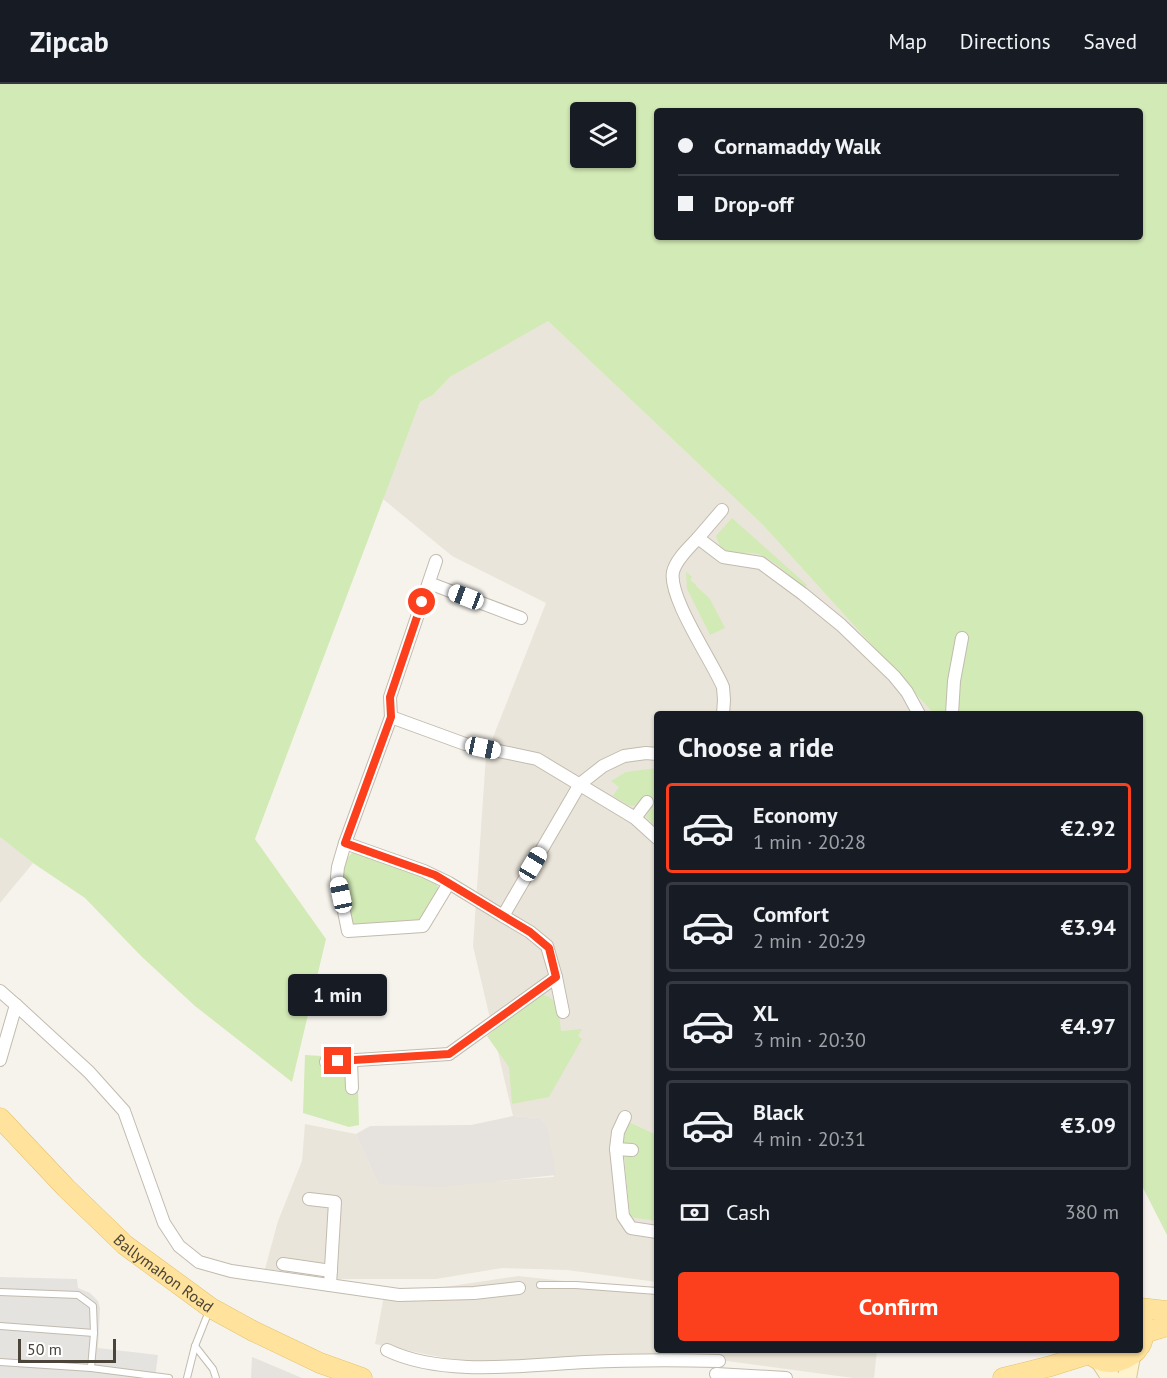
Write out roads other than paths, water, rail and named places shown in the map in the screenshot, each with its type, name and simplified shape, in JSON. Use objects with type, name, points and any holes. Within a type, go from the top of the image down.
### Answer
[{"type":"main road","name":"Ballymahon Road","points":[[0,1118],[124,1245],[211,1308],[320,1363],[362,1378]]},
{"type":"main road","points":[[1143,1308],[1167,1311]]},
{"type":"main road","points":[[1143,1343],[1167,1326]]},
{"type":"main road","points":[[1006,1377],[1045,1353]]},
{"type":"main road","points":[[1006,1377],[1092,1355],[1111,1363],[1122,1361],[1131,1353]]},
{"type":"main road","points":[[1127,1378],[1136,1353]]},
{"type":"main road","points":[[1092,1355],[1111,1378]]},
{"type":"street","points":[[722,510],[675,567],[673,584],[685,613],[723,687],[723,711]]},
{"type":"street","points":[[698,538],[723,557],[762,563],[803,594],[841,625],[888,670],[907,692],[917,711]]},
{"type":"street","points":[[436,561],[390,697],[391,717],[338,867],[343,932],[423,926],[449,883]]},
{"type":"street","points":[[429,582],[521,618]]},
{"type":"street","points":[[952,711],[954,681],[962,638]]},
{"type":"street","points":[[391,717],[465,744],[537,759],[635,818],[654,835]]},
{"type":"street","points":[[503,916],[580,784],[603,766],[624,756],[654,754]]},
{"type":"street","points":[[635,818],[647,801]]},
{"type":"street","points":[[345,843],[424,871],[449,883],[530,932],[547,946],[563,1012]]},
{"type":"street","points":[[326,1062],[449,1054],[556,977]]},
{"type":"street","points":[[0,991],[88,1072],[124,1112],[164,1223],[179,1246],[199,1262],[211,1266],[399,1295],[474,1293],[519,1288]]},
{"type":"street","points":[[0,1060],[16,1005]]},
{"type":"street","points":[[351,1061],[352,1088]]},
{"type":"street","points":[[625,1117],[618,1132],[616,1149],[625,1221],[631,1228],[654,1232]]},
{"type":"street","points":[[616,1149],[632,1150]]},
{"type":"street","points":[[309,1199],[334,1202],[330,1285]]},
{"type":"street","points":[[283,1264],[331,1271]]},
{"type":"street","points":[[387,1350],[408,1358],[462,1367],[720,1355],[715,1376],[786,1378]]},
{"type":"lane","points":[[540,1285],[597,1286],[654,1291]]},
{"type":"lane","points":[[0,1292],[78,1295],[93,1306],[94,1333],[91,1368]]},
{"type":"lane","points":[[187,1378],[195,1346],[211,1308]]},
{"type":"lane","points":[[0,1326],[94,1333]]},
{"type":"lane","points":[[195,1346],[213,1369],[216,1378]]},
{"type":"lane","points":[[0,1362],[91,1368],[169,1378]]}]
